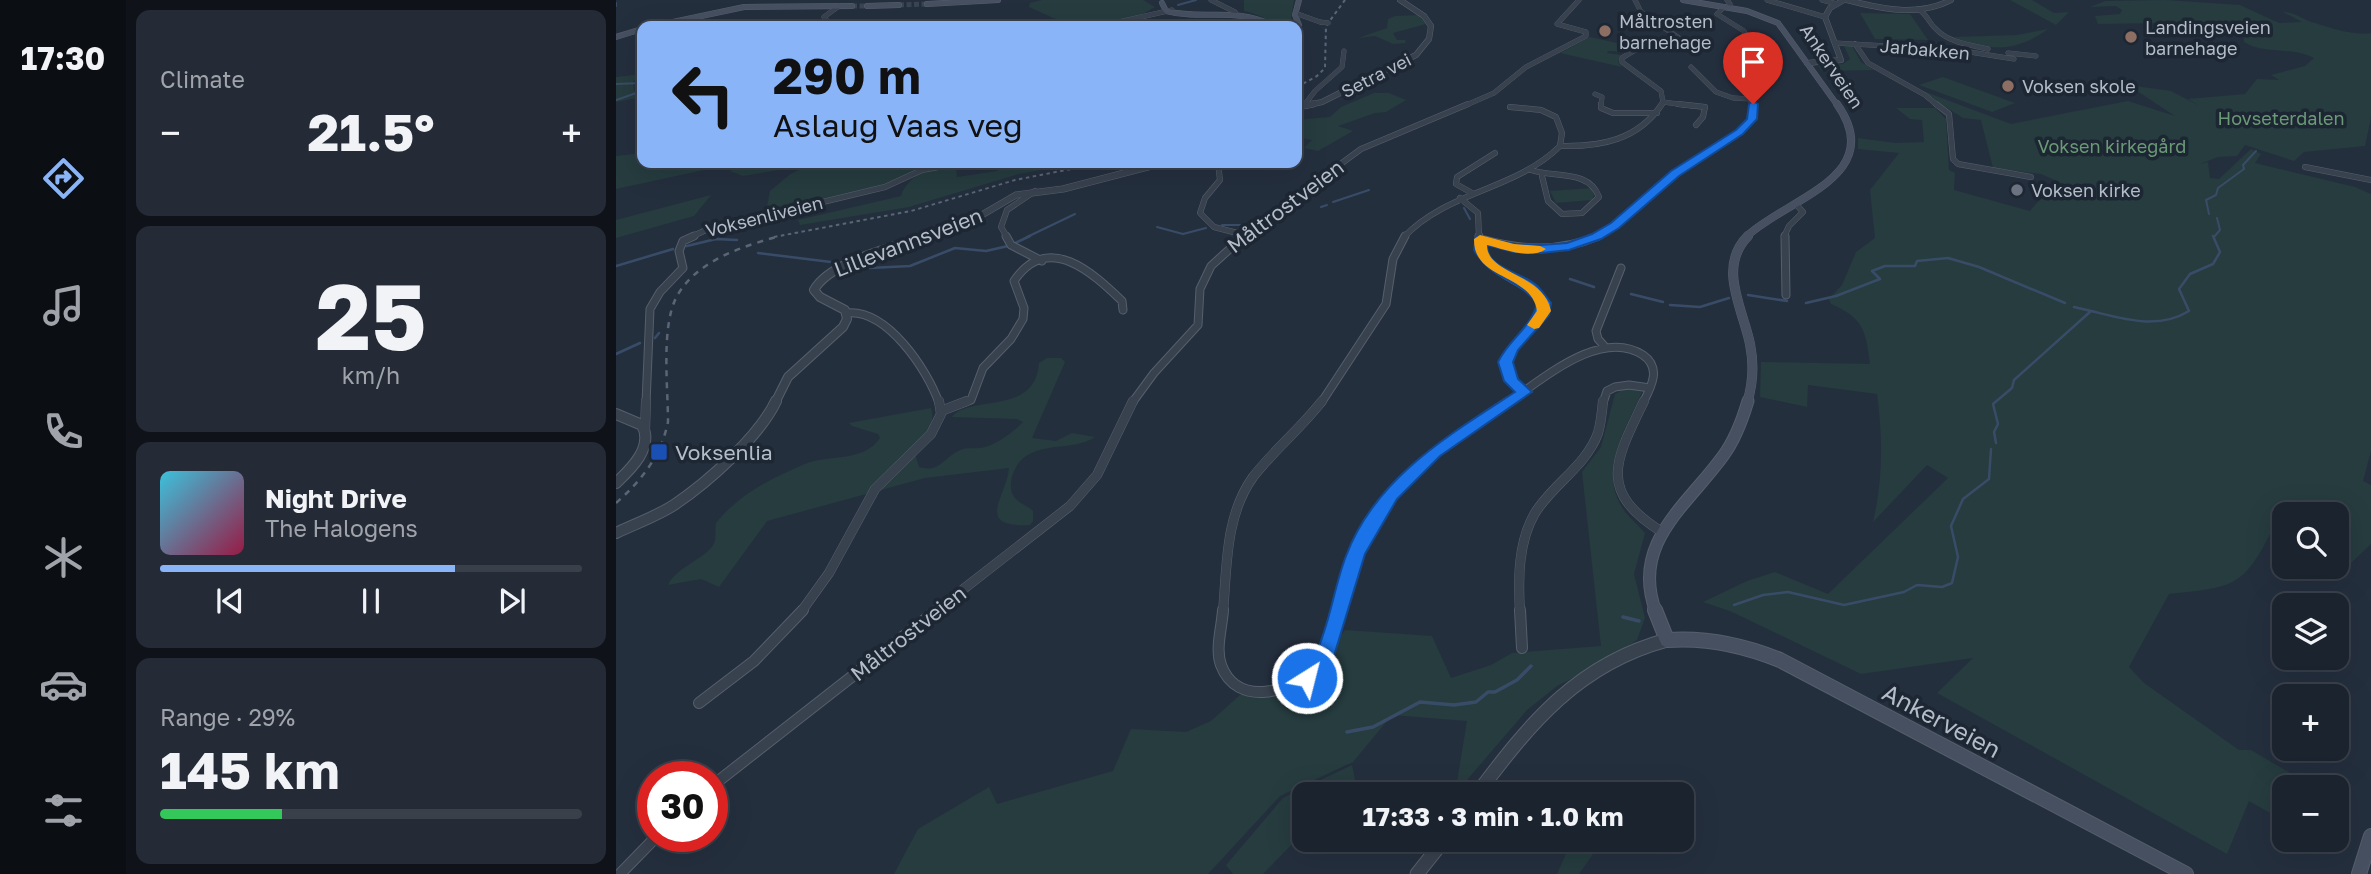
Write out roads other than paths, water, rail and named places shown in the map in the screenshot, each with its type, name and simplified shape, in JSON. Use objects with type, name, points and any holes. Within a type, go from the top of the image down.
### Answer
[{"type":"main road","points":[[927,4],[998,0]]},
{"type":"main road","points":[[1298,21],[1295,13],[1299,0]]},
{"type":"main road","name":"Ankerveien","points":[[1683,0],[1726,5],[1756,13],[1775,22],[1846,120],[1852,144],[1849,157],[1834,179],[1819,192],[1757,225],[1736,253],[1731,273],[1732,287],[1748,332],[1752,361],[1747,403],[1736,435],[1725,454],[1662,532],[1651,556],[1648,578],[1652,600],[1667,640],[1691,638],[1726,642],[1780,660],[2186,874]]},
{"type":"main road","points":[[1160,2],[1169,11],[1185,15],[1235,12],[1256,15],[1266,21]]},
{"type":"main road","points":[[867,6],[900,5]]},
{"type":"main road","points":[[678,21],[744,7],[852,6]]},
{"type":"main road","points":[[616,37],[637,31]]},
{"type":"main road","points":[[2359,874],[2371,836]]},
{"type":"street","points":[[1210,0],[1235,12]]},
{"type":"street","name":"Setra vei","points":[[1305,104],[1330,98],[1407,60],[1424,46],[1432,26],[1424,16],[1400,0]]},
{"type":"street","name":"Måltrostveien","points":[[728,774],[1038,532],[1083,493],[1101,469],[1131,404],[1154,373],[1198,325],[1200,289],[1211,265],[1245,235],[1360,149],[1494,93],[1526,66],[1586,36],[1586,32],[1557,24],[1579,0]]},
{"type":"street","points":[[1635,0],[1641,12],[1679,38],[1675,43],[1635,50],[1622,58],[1622,62],[1661,91],[1663,102],[1657,113],[1640,128],[1615,142],[1593,146],[1560,146],[1531,170],[1460,198],[1428,216],[1404,237],[1393,255],[1391,292],[1379,318],[1319,406],[1258,471],[1243,493],[1233,529],[1220,662],[1230,678],[1245,689],[1270,692],[1292,687],[1314,671],[1326,653],[1356,554],[1383,505],[1403,482],[1434,452],[1581,356],[1606,348],[1632,350],[1648,359],[1655,372],[1618,458],[1615,475],[1628,506],[1646,524],[1662,532]]},
{"type":"street","points":[[1768,0],[1825,17]]},
{"type":"street","points":[[1822,0],[1837,4]]},
{"type":"street","points":[[1825,17],[1837,4],[1848,0],[1919,10],[1934,8],[1951,0]]},
{"type":"street","points":[[1480,239],[1514,248],[1541,249],[1575,245],[1603,233],[1621,221],[1675,174],[1745,128],[1754,112],[1746,78],[1751,52],[1746,33],[1740,26],[1717,14],[1726,5]]},
{"type":"street","points":[[827,21],[824,17],[839,6]]},
{"type":"street","points":[[1919,10],[1927,16],[1933,29],[1955,41],[1992,50],[2036,56]]},
{"type":"street","points":[[1124,21],[1169,11]]},
{"type":"street","points":[[1295,13],[1329,23]]},
{"type":"street","points":[[1807,63],[1841,60],[1825,17]]},
{"type":"street","name":"Jarbakken","points":[[1835,43],[1957,50],[2014,59]]},
{"type":"street","points":[[1855,44],[1868,62],[1925,95],[1949,114],[1953,159],[1958,164],[2031,177]]},
{"type":"street","points":[[1302,105],[1313,91],[1337,74],[1346,59],[1344,51]]},
{"type":"street","points":[[1691,67],[1700,74],[1706,85],[1724,95],[1751,99]]},
{"type":"street","points":[[1595,93],[1602,97],[1601,108],[1608,114],[1639,111],[1657,113]]},
{"type":"street","points":[[1663,102],[1705,107],[1703,117],[1696,124]]},
{"type":"street","points":[[1510,107],[1554,114],[1562,128],[1560,146]]},
{"type":"street","points":[[1472,193],[1456,184],[1457,177],[1464,170],[1488,160],[1496,153]]},
{"type":"street","points":[[2305,167],[2371,180]]},
{"type":"street","name":"Voksenliveien","points":[[645,430],[650,309],[660,292],[682,268],[679,247],[683,241],[706,230],[885,187],[922,170],[933,168]]},
{"type":"street","name":"Lillevannsveien","points":[[847,313],[842,307],[815,292],[817,282],[830,272],[973,219],[1019,194],[1063,189],[1144,168]]},
{"type":"street","points":[[1219,168],[1220,180],[1203,202],[1200,214],[1204,221],[1216,229],[1245,235]]},
{"type":"street","points":[[1531,170],[1542,176],[1585,178],[1592,183],[1599,197],[1590,209],[1581,215],[1561,214],[1547,202],[1542,176]]},
{"type":"street","points":[[1035,191],[1007,210],[1001,227],[1011,245],[1042,261]]},
{"type":"street","points":[[1460,198],[1478,213],[1480,250],[1489,265],[1531,287],[1544,303],[1542,315],[1511,348],[1506,362],[1511,381],[1525,392]]},
{"type":"street","points":[[1786,295],[1784,237],[1789,226],[1804,212],[1795,203]]},
{"type":"street","points":[[941,411],[962,405],[973,397],[980,373],[1011,339],[1023,318],[1024,308],[1014,284],[1016,277],[1042,261],[1065,260],[1083,265],[1122,301],[1124,310]]},
{"type":"street","points":[[1606,348],[1598,339],[1596,331],[1621,268]]},
{"type":"street","points":[[616,534],[679,502],[750,440],[767,420],[784,382],[839,332],[847,313],[864,313],[892,332],[937,396],[941,411],[929,435],[873,493],[830,572],[785,631],[757,659],[699,703]]},
{"type":"street","points":[[1522,648],[1519,562],[1528,525],[1543,500],[1591,447],[1599,430],[1604,396],[1608,389],[1620,384],[1650,388]]},
{"type":"street","points":[[616,414],[636,421],[645,430],[645,443],[616,483]]},
{"type":"street","name":"Ankerveien","points":[[1486,782],[1530,726],[1588,676],[1629,652],[1667,640]]},
{"type":"street","points":[[620,874],[641,852]]},
{"type":"street","points":[[1417,874],[1434,852]]},
{"type":"waterway","points":[[1178,5],[1196,0]]},
{"type":"waterway","points":[[616,84],[637,83]]},
{"type":"waterway","points":[[616,100],[637,93]]},
{"type":"waterway","points":[[2209,214],[2206,200],[2216,195],[2218,188],[2244,169],[2243,165],[2256,151]]},
{"type":"waterway","points":[[1333,202],[1369,190]]},
{"type":"waterway","points":[[1321,207],[1327,205]]},
{"type":"waterway","points":[[1464,208],[1470,219]]},
{"type":"waterway","points":[[1027,237],[1075,214]]},
{"type":"waterway","points":[[2214,237],[2220,230],[2217,218]]},
{"type":"waterway","points":[[1222,225],[1250,225]]},
{"type":"waterway","points":[[1157,227],[1183,234],[1206,228]]},
{"type":"waterway","points":[[1013,244],[1030,236]]},
{"type":"waterway","points":[[2091,311],[2141,321],[2165,320],[2189,311],[2179,289],[2190,274],[2213,264],[2220,252],[2213,236]]},
{"type":"waterway","points":[[687,246],[716,239],[737,240]]},
{"type":"waterway","points":[[870,268],[910,266],[955,248],[986,251],[1008,246]]},
{"type":"waterway","points":[[616,266],[673,249]]},
{"type":"waterway","points":[[758,253],[839,263]]},
{"type":"waterway","points":[[1806,303],[1836,296],[1880,279],[1872,271],[1885,266],[1915,266],[1917,261],[1948,258],[1979,267],[2065,303]]},
{"type":"waterway","points":[[1570,279],[1594,287]]},
{"type":"waterway","points":[[1631,294],[1663,302]]},
{"type":"waterway","points":[[1748,295],[1787,301]]},
{"type":"waterway","points":[[1670,305],[1700,307],[1729,298]]},
{"type":"waterway","points":[[2074,307],[2091,311]]},
{"type":"waterway","points":[[1996,443],[1994,432],[1998,424],[1993,404],[2012,388],[2014,380],[2091,311]]},
{"type":"waterway","points":[[655,338],[659,333]]},
{"type":"waterway","points":[[616,354],[640,343]]},
{"type":"waterway","points":[[1734,605],[1763,595],[1788,592],[1844,605],[1904,592],[1917,585],[1942,587],[1952,583],[1958,557],[1951,526],[1963,499],[1989,479],[1991,449]]},
{"type":"waterway","points":[[1623,617],[1639,621]]},
{"type":"waterway","points":[[1347,732],[1373,727],[1420,702],[1454,705],[1476,702],[1488,692],[1495,692],[1517,680],[1531,666]]},
{"type":"tunnel","points":[[899,5],[927,4]]},
{"type":"tunnel","points":[[852,6],[867,6]]},
{"type":"railway","points":[[1302,84],[1325,68],[1326,26],[1345,0]]},
{"type":"railway","points":[[774,237],[911,211],[1015,180],[1076,168]]},
{"type":"railway","points":[[616,503],[649,467],[665,434],[668,422],[668,325],[676,298],[695,274],[721,257],[780,236]]},
{"type":"place","name":"Måltrosten barnehage","points":[[1605,31]]},
{"type":"place","name":"Landingsveien barnehage","points":[[2131,37]]},
{"type":"place","name":"Voksen skole","points":[[2008,86]]},
{"type":"place","name":"Voksen kirke","points":[[2017,190]]},
{"type":"place","name":"Voksenlia","points":[[659,452]]},
{"type":"park label","name":"Hovseterdalen","points":[[2281,118]]},
{"type":"park label","name":"Voksen kirkegård","points":[[2112,146]]}]
